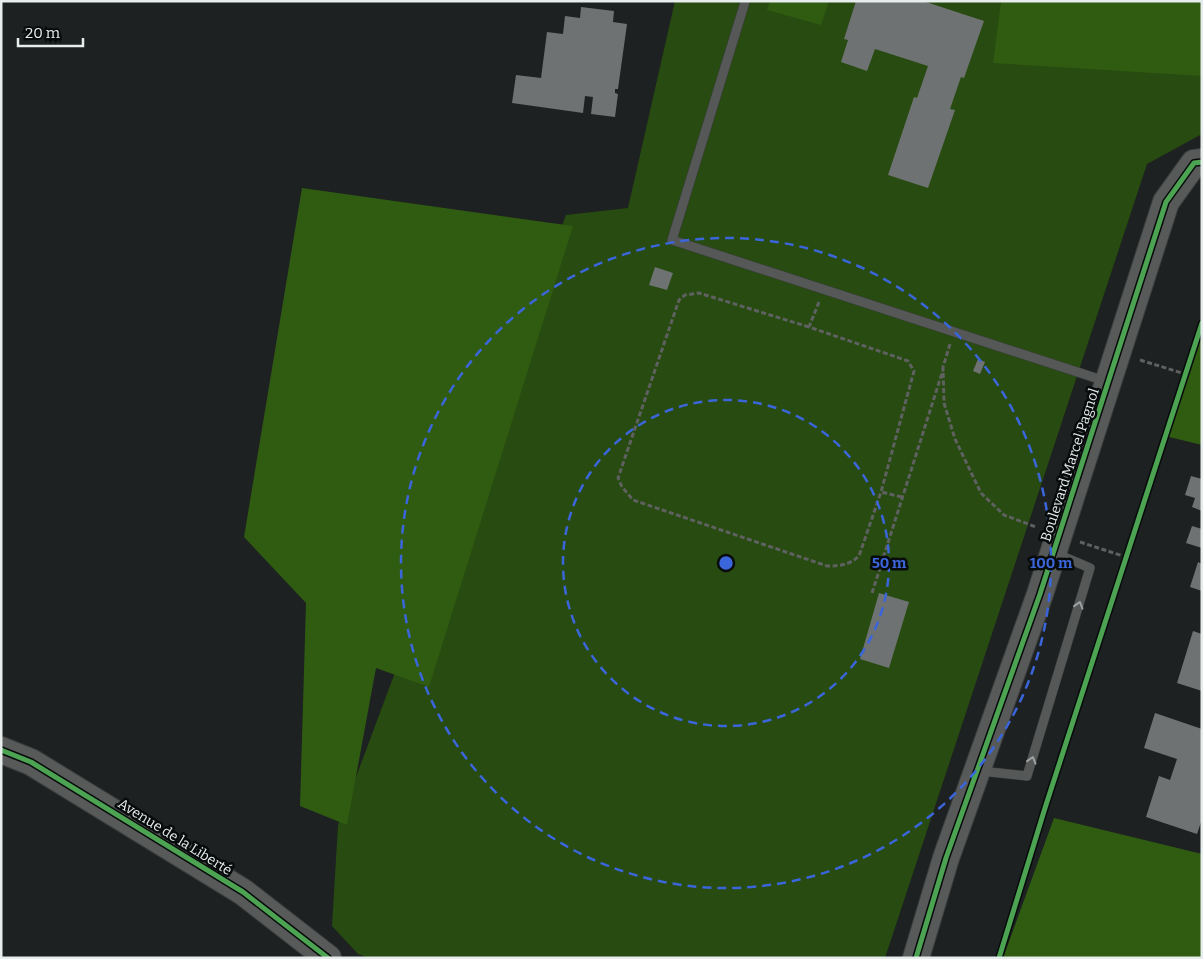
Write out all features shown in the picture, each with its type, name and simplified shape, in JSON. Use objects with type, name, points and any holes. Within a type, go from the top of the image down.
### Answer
[{"type":"street","name":"Boulevard Marcel Pagnol","points":[[916,958],[946,858],[1056,544],[1166,202],[1194,163],[1202,162]]},
{"type":"street","name":"Avenue de la Liberté","points":[[1,750],[31,762],[243,892],[328,958]]},
{"type":"lane","points":[[746,2],[672,240],[1108,382]]},
{"type":"lane","points":[[978,771],[1027,776],[1090,568],[1056,544]]},
{"type":"path","points":[[809,327],[823,289]]},
{"type":"path","points":[[699,293],[809,327],[908,361],[914,371],[881,492],[859,556],[851,563],[841,566],[827,566],[633,500],[622,487],[618,478],[679,300],[686,295],[699,293]]},
{"type":"path","points":[[872,593],[944,367],[953,332]]},
{"type":"path","points":[[1118,352],[1185,374]]},
{"type":"path","points":[[1182,383],[1188,365]]},
{"type":"path","points":[[944,367],[944,403],[955,439],[981,493],[1004,515],[1056,544],[1126,557]]},
{"type":"path","points":[[881,492],[902,497]]},
{"type":"path","points":[[1123,566],[1129,548]]},
{"type":"green space","points":[[675,1],[1202,1],[1202,134],[1147,164],[885,958],[369,958],[358,954],[332,926],[338,825],[566,215],[628,208]]},
{"type":"green space","points":[[770,1],[829,1],[821,25],[767,10]]},
{"type":"green space","points":[[999,1],[1202,1],[1202,76],[993,63],[1001,2]]},
{"type":"green space","points":[[302,188],[573,226],[429,687],[376,668],[347,825],[300,806],[306,603],[244,537]]},
{"type":"green space","points":[[1202,324],[1202,445],[1165,436]]},
{"type":"green space","points":[[1054,818],[1202,854],[1202,958],[1003,958]]},
{"type":"building","points":[[856,1],[923,1],[984,21],[964,78],[961,77],[950,109],[955,110],[928,188],[888,175],[914,97],[917,98],[928,66],[875,49],[867,71],[841,62],[848,40],[844,39]]},
{"type":"building","points":[[581,7],[614,11],[613,22],[627,24],[618,89],[615,89],[615,93],[618,94],[615,117],[591,114],[593,97],[585,96],[583,113],[512,103],[516,75],[541,78],[547,32],[563,34],[565,16],[580,18]]},
{"type":"building","points":[[655,267],[673,273],[667,290],[649,285]]},
{"type":"building","points":[[978,359],[985,362],[980,374],[973,371]]},
{"type":"building","points":[[1191,476],[1202,479],[1202,511],[1192,507],[1195,498],[1185,495]]},
{"type":"building","points":[[1192,526],[1202,529],[1202,548],[1186,543]]},
{"type":"building","points":[[1198,562],[1202,564],[1202,591],[1190,587]]},
{"type":"building","points":[[879,593],[909,602],[889,668],[860,659]]},
{"type":"building","points":[[1193,631],[1202,634],[1202,691],[1177,683]]},
{"type":"building","points":[[1155,713],[1202,729],[1202,819],[1197,834],[1146,817],[1159,776],[1170,780],[1177,759],[1144,748]]},
{"type":"cycle path","points":[[916,958],[946,858],[1040,594],[1166,202],[1194,163],[1202,162]]},
{"type":"cycle path","points":[[999,958],[1045,808],[1202,323]]},
{"type":"cycle path","points":[[1,750],[31,762],[243,892],[328,958]]}]
